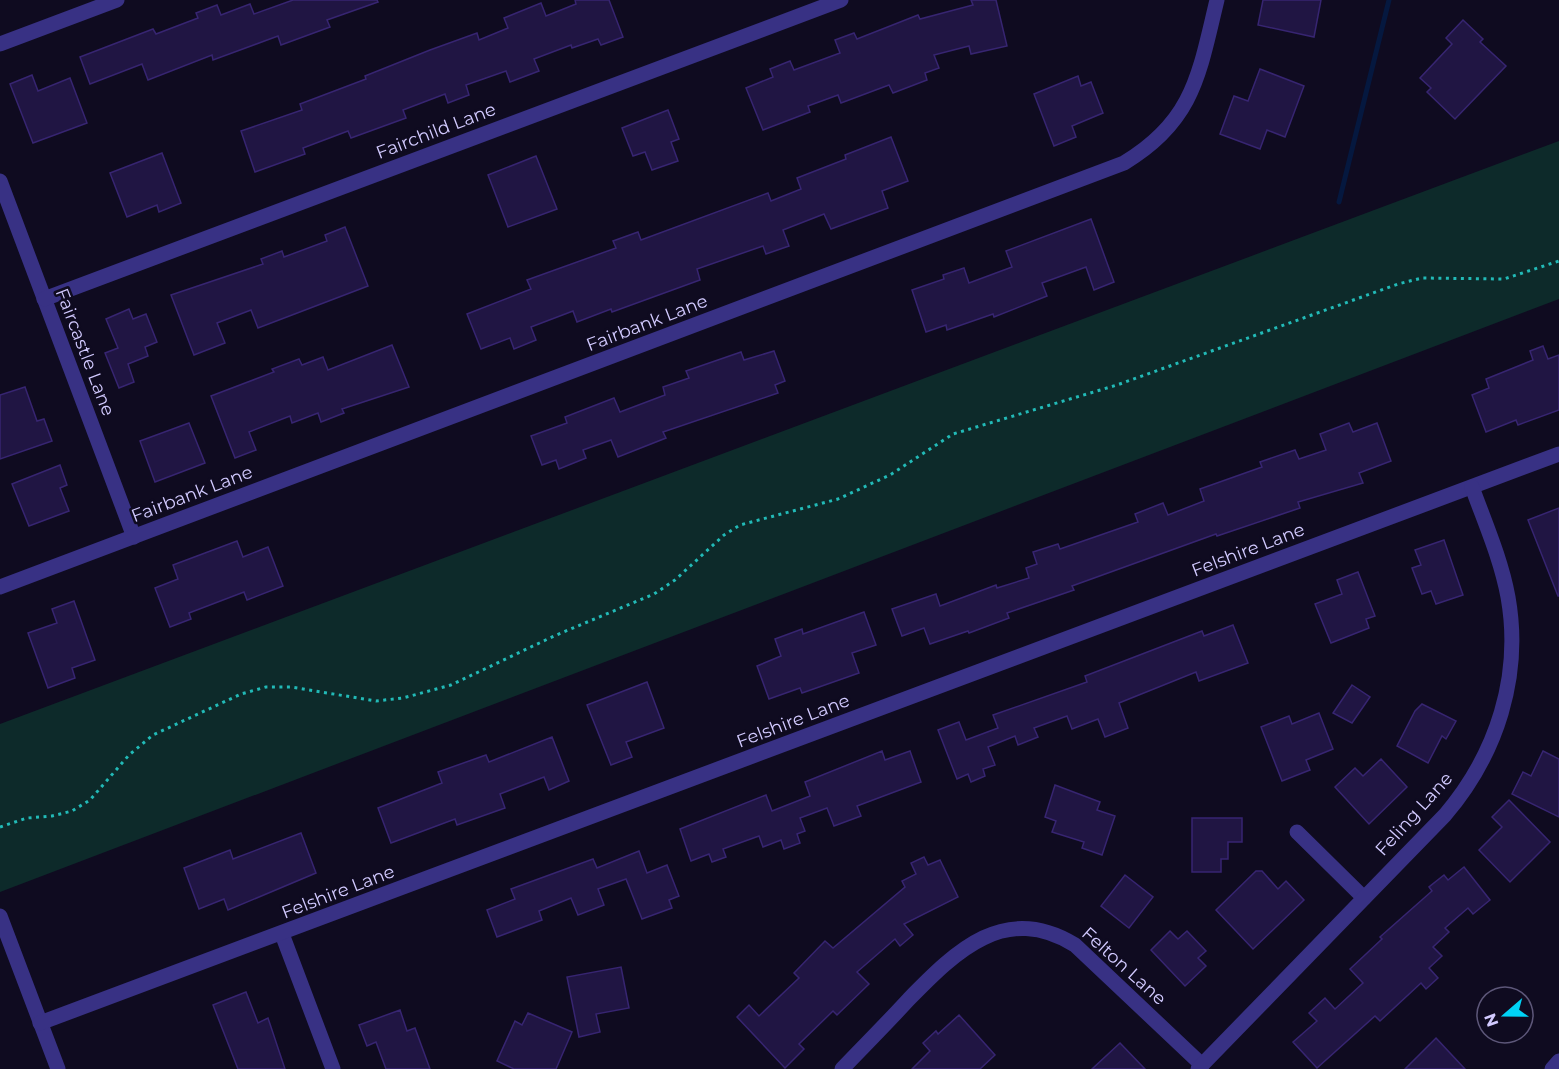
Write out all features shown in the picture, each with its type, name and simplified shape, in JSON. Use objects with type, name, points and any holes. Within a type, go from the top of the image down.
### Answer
[{"type":"street","points":[[0,44],[117,0]]},
{"type":"street","name":"Fairchild Lane","points":[[44,299],[841,0]]},
{"type":"street","name":"Fairbank Lane","points":[[0,587],[1124,164],[1158,139],[1183,109],[1200,70],[1217,0]]},
{"type":"street","name":"Faircastle Lane","points":[[0,181],[134,537]]},
{"type":"street","name":"Felshire Lane","points":[[40,1023],[1559,454]]},
{"type":"street","name":"Feling Lane","points":[[1200,1067],[1445,815],[1462,794],[1491,743],[1505,703],[1512,659],[1509,606],[1503,574],[1472,487]]},
{"type":"street","points":[[1297,832],[1364,898]]},
{"type":"street","points":[[0,916],[58,1069]]},
{"type":"street","name":"Felton Lane","points":[[842,1069],[960,950],[994,934],[1028,930],[1052,934],[1075,945],[1200,1067]]},
{"type":"street","points":[[282,934],[333,1069]]},
{"type":"street","points":[[1552,1069],[1559,1061]]},
{"type":"path","points":[[0,827],[27,818],[72,811],[90,800],[129,755],[153,735],[241,694],[266,687],[291,687],[376,701],[428,693],[469,678],[554,636],[654,594],[675,580],[724,535],[740,525],[838,499],[890,475],[953,434],[1117,386],[1260,331],[1398,284],[1422,278],[1504,279],[1559,261]]},
{"type":"green space","points":[[1559,141],[1559,299],[0,892],[0,724]]},
{"type":"building","points":[[293,0],[377,0],[378,2],[327,20],[330,27],[281,45],[278,36],[213,60],[212,55],[148,80],[142,64],[90,84],[80,57],[153,29],[156,34],[198,18],[196,13],[217,5],[221,15],[250,4],[254,14]]},
{"type":"building","points":[[575,0],[609,0],[623,37],[601,45],[598,39],[572,48],[571,45],[534,59],[539,71],[510,82],[506,71],[466,85],[469,95],[448,103],[445,94],[403,110],[406,118],[351,138],[348,131],[303,148],[305,154],[255,172],[241,131],[302,110],[300,104],[366,79],[365,76],[430,50],[477,33],[479,40],[508,28],[504,18],[541,3],[546,16],[576,4]]},
{"type":"building","points":[[971,0],[996,0],[1007,46],[971,54],[969,46],[934,55],[939,68],[925,73],[927,80],[893,93],[889,85],[841,103],[838,95],[808,106],[810,112],[763,130],[746,88],[773,77],[770,69],[790,61],[794,70],[840,53],[835,40],[854,33],[857,39],[918,15],[920,19],[973,5]]},
{"type":"building","points":[[1263,0],[1321,0],[1314,37],[1258,25]]},
{"type":"building","points":[[1463,20],[1483,39],[1480,42],[1506,66],[1455,119],[1427,92],[1431,88],[1420,78],[1452,44],[1446,38]]},
{"type":"building","points":[[1260,69],[1304,86],[1285,137],[1267,130],[1260,149],[1220,134],[1234,96],[1248,101]]},
{"type":"building","points":[[32,75],[38,91],[70,78],[87,123],[33,143],[10,84]]},
{"type":"building","points":[[1078,76],[1081,86],[1091,82],[1103,113],[1072,126],[1076,137],[1054,146],[1034,94]]},
{"type":"building","points":[[668,110],[679,139],[671,142],[678,161],[652,170],[645,152],[633,156],[622,128]]},
{"type":"building","points":[[891,137],[908,181],[882,191],[888,208],[831,229],[824,214],[783,230],[789,246],[766,254],[763,246],[697,269],[700,280],[612,312],[611,309],[577,322],[573,311],[531,327],[536,340],[514,349],[510,338],[481,349],[467,314],[531,289],[527,280],[616,248],[613,241],[638,232],[641,240],[768,193],[771,201],[801,189],[797,178],[846,159],[845,155]]},
{"type":"building","points":[[162,153],[181,203],[159,212],[157,205],[127,217],[110,173]]},
{"type":"building","points":[[536,156],[557,209],[508,227],[488,175]]},
{"type":"building","points":[[1091,219],[1114,282],[1094,290],[1086,267],[1042,283],[1047,296],[994,317],[993,314],[947,330],[946,325],[926,332],[912,290],[944,279],[943,275],[964,268],[969,283],[1012,267],[1006,251]]},
{"type":"building","points":[[345,227],[368,286],[258,328],[251,310],[217,323],[225,343],[194,355],[171,295],[263,264],[261,259],[282,251],[284,257],[327,241],[325,235]]},
{"type":"building","points":[[129,309],[133,319],[146,314],[157,342],[145,347],[148,356],[128,364],[134,382],[119,388],[105,353],[118,348],[106,319]]},
{"type":"building","points":[[392,345],[409,387],[342,409],[344,413],[321,422],[318,413],[292,423],[290,416],[249,432],[256,450],[235,458],[211,396],[274,372],[272,369],[299,359],[302,365],[323,357],[328,370]]},
{"type":"building","points":[[1543,346],[1548,359],[1559,355],[1559,410],[1518,425],[1516,420],[1486,432],[1472,395],[1489,388],[1486,379],[1533,360],[1530,351]]},
{"type":"building","points":[[774,351],[785,381],[775,385],[778,393],[663,432],[666,438],[618,457],[611,440],[583,450],[586,458],[559,469],[556,460],[542,465],[531,436],[567,423],[565,417],[614,398],[620,412],[665,395],[663,387],[689,378],[686,371],[741,352],[744,360]]},
{"type":"building","points":[[25,387],[37,421],[44,419],[52,441],[0,459],[0,395]]},
{"type":"building","points":[[189,423],[205,463],[155,482],[140,441]]},
{"type":"building","points":[[1349,423],[1353,432],[1377,423],[1391,461],[1359,473],[1363,483],[1298,502],[1300,508],[1217,536],[1216,534],[1072,586],[1074,590],[1007,613],[1009,618],[969,633],[968,631],[930,644],[924,628],[902,636],[892,609],[936,594],[940,606],[996,585],[997,588],[1029,578],[1026,568],[1037,564],[1033,552],[1058,544],[1060,549],[1138,522],[1135,514],[1163,503],[1168,515],[1204,501],[1200,489],[1262,467],[1260,462],[1295,450],[1299,459],[1326,450],[1320,434]]},
{"type":"building","points":[[60,465],[67,485],[60,488],[69,511],[29,526],[12,484]]},
{"type":"building","points":[[1559,508],[1559,596],[1558,596],[1528,520]]},
{"type":"building","points":[[1444,540],[1463,595],[1436,604],[1431,591],[1422,594],[1412,568],[1421,565],[1415,550]]},
{"type":"building","points":[[237,541],[243,557],[268,547],[283,586],[247,600],[244,592],[189,613],[191,619],[170,627],[155,588],[178,579],[173,565]]},
{"type":"building","points":[[1358,572],[1375,616],[1366,619],[1369,628],[1331,643],[1315,604],[1342,594],[1337,580]]},
{"type":"building","points":[[74,601],[95,660],[72,668],[75,678],[48,688],[28,633],[57,623],[52,609]]},
{"type":"building","points":[[864,612],[876,645],[852,653],[859,673],[802,693],[800,688],[769,699],[757,666],[781,656],[775,639],[802,629],[803,634]]},
{"type":"building","points":[[1233,625],[1248,663],[1199,681],[1196,672],[1119,703],[1128,728],[1105,737],[1098,719],[1072,729],[1067,716],[1034,728],[1038,737],[1018,745],[1015,736],[988,747],[995,765],[983,769],[985,776],[971,782],[968,774],[957,779],[938,730],[959,722],[966,740],[998,728],[993,715],[1087,682],[1085,676],[1202,631],[1204,636]]},
{"type":"building","points":[[647,682],[664,728],[626,742],[632,757],[611,765],[587,705]]},
{"type":"building","points":[[1352,685],[1370,697],[1352,723],[1333,713]]},
{"type":"building","points":[[1422,704],[1456,721],[1446,739],[1442,736],[1428,763],[1397,746],[1415,711]]},
{"type":"building","points":[[1319,713],[1333,749],[1306,760],[1310,770],[1282,781],[1261,727],[1289,716],[1292,724]]},
{"type":"building","points":[[552,737],[569,781],[549,790],[544,777],[500,794],[505,808],[457,825],[455,819],[391,843],[378,808],[442,783],[438,772],[486,755],[489,762]]},
{"type":"building","points":[[882,751],[885,760],[910,751],[921,782],[857,806],[861,816],[834,826],[827,808],[800,818],[805,831],[797,834],[800,843],[784,849],[781,840],[763,847],[759,836],[723,849],[726,857],[712,862],[709,854],[691,861],[680,829],[766,795],[772,811],[810,796],[805,782]]},
{"type":"building","points":[[1543,751],[1559,759],[1559,817],[1512,794],[1523,772],[1531,776]]},
{"type":"building","points":[[1381,759],[1407,787],[1369,824],[1335,787],[1355,768],[1363,776]]},
{"type":"building","points":[[1055,785],[1100,802],[1097,810],[1115,816],[1102,855],[1082,848],[1084,842],[1052,832],[1056,821],[1045,817]]},
{"type":"building","points":[[1509,800],[1550,842],[1510,882],[1479,850],[1502,827],[1492,817]]},
{"type":"building","points":[[1192,818],[1242,818],[1242,842],[1228,842],[1228,859],[1221,859],[1221,872],[1192,872]]},
{"type":"building","points":[[301,833],[316,873],[228,910],[224,899],[199,909],[184,868],[230,850],[233,859]]},
{"type":"building","points":[[639,851],[647,873],[667,865],[679,896],[669,900],[672,908],[642,919],[626,879],[598,889],[604,905],[578,915],[571,898],[539,911],[542,920],[497,937],[487,910],[515,899],[511,889],[593,859],[597,868]]},
{"type":"building","points":[[924,857],[928,865],[940,860],[958,897],[904,924],[913,935],[900,946],[895,939],[857,972],[869,984],[837,1015],[833,1011],[799,1044],[804,1049],[785,1068],[737,1017],[749,1005],[759,1016],[799,978],[794,973],[825,941],[833,948],[905,887],[902,881],[916,874],[911,863]]},
{"type":"building","points":[[1464,867],[1490,900],[1473,914],[1468,908],[1445,928],[1449,932],[1433,947],[1442,956],[1429,968],[1438,978],[1426,989],[1421,983],[1380,1021],[1375,1016],[1317,1068],[1293,1042],[1317,1021],[1309,1013],[1325,998],[1335,1009],[1363,983],[1350,969],[1382,939],[1380,937],[1432,891],[1429,887],[1444,875],[1448,880]]},
{"type":"building","points":[[1256,871],[1262,871],[1278,889],[1286,881],[1304,900],[1253,949],[1216,910]]},
{"type":"building","points":[[1125,875],[1153,897],[1129,928],[1101,906]]},
{"type":"building","points":[[1170,931],[1178,939],[1187,931],[1206,951],[1198,958],[1206,966],[1185,986],[1151,950]]},
{"type":"building","points":[[621,967],[629,1008],[596,1014],[600,1032],[579,1037],[567,977]]},
{"type":"building","points":[[246,992],[258,1023],[268,1018],[285,1069],[238,1069],[213,1005]]},
{"type":"building","points":[[400,1010],[407,1031],[415,1028],[430,1069],[386,1069],[376,1042],[367,1046],[359,1025]]},
{"type":"building","points":[[528,1013],[572,1032],[556,1069],[514,1069],[497,1061],[515,1021],[522,1025]]},
{"type":"building","points":[[959,1015],[995,1055],[980,1069],[912,1069],[930,1051],[923,1043],[936,1031],[938,1034]]},
{"type":"building","points":[[1436,1038],[1465,1069],[1405,1069]]},
{"type":"building","points":[[1120,1043],[1145,1069],[1092,1069]]},
{"type":"waterway","points":[[1339,202],[1389,0]]}]
